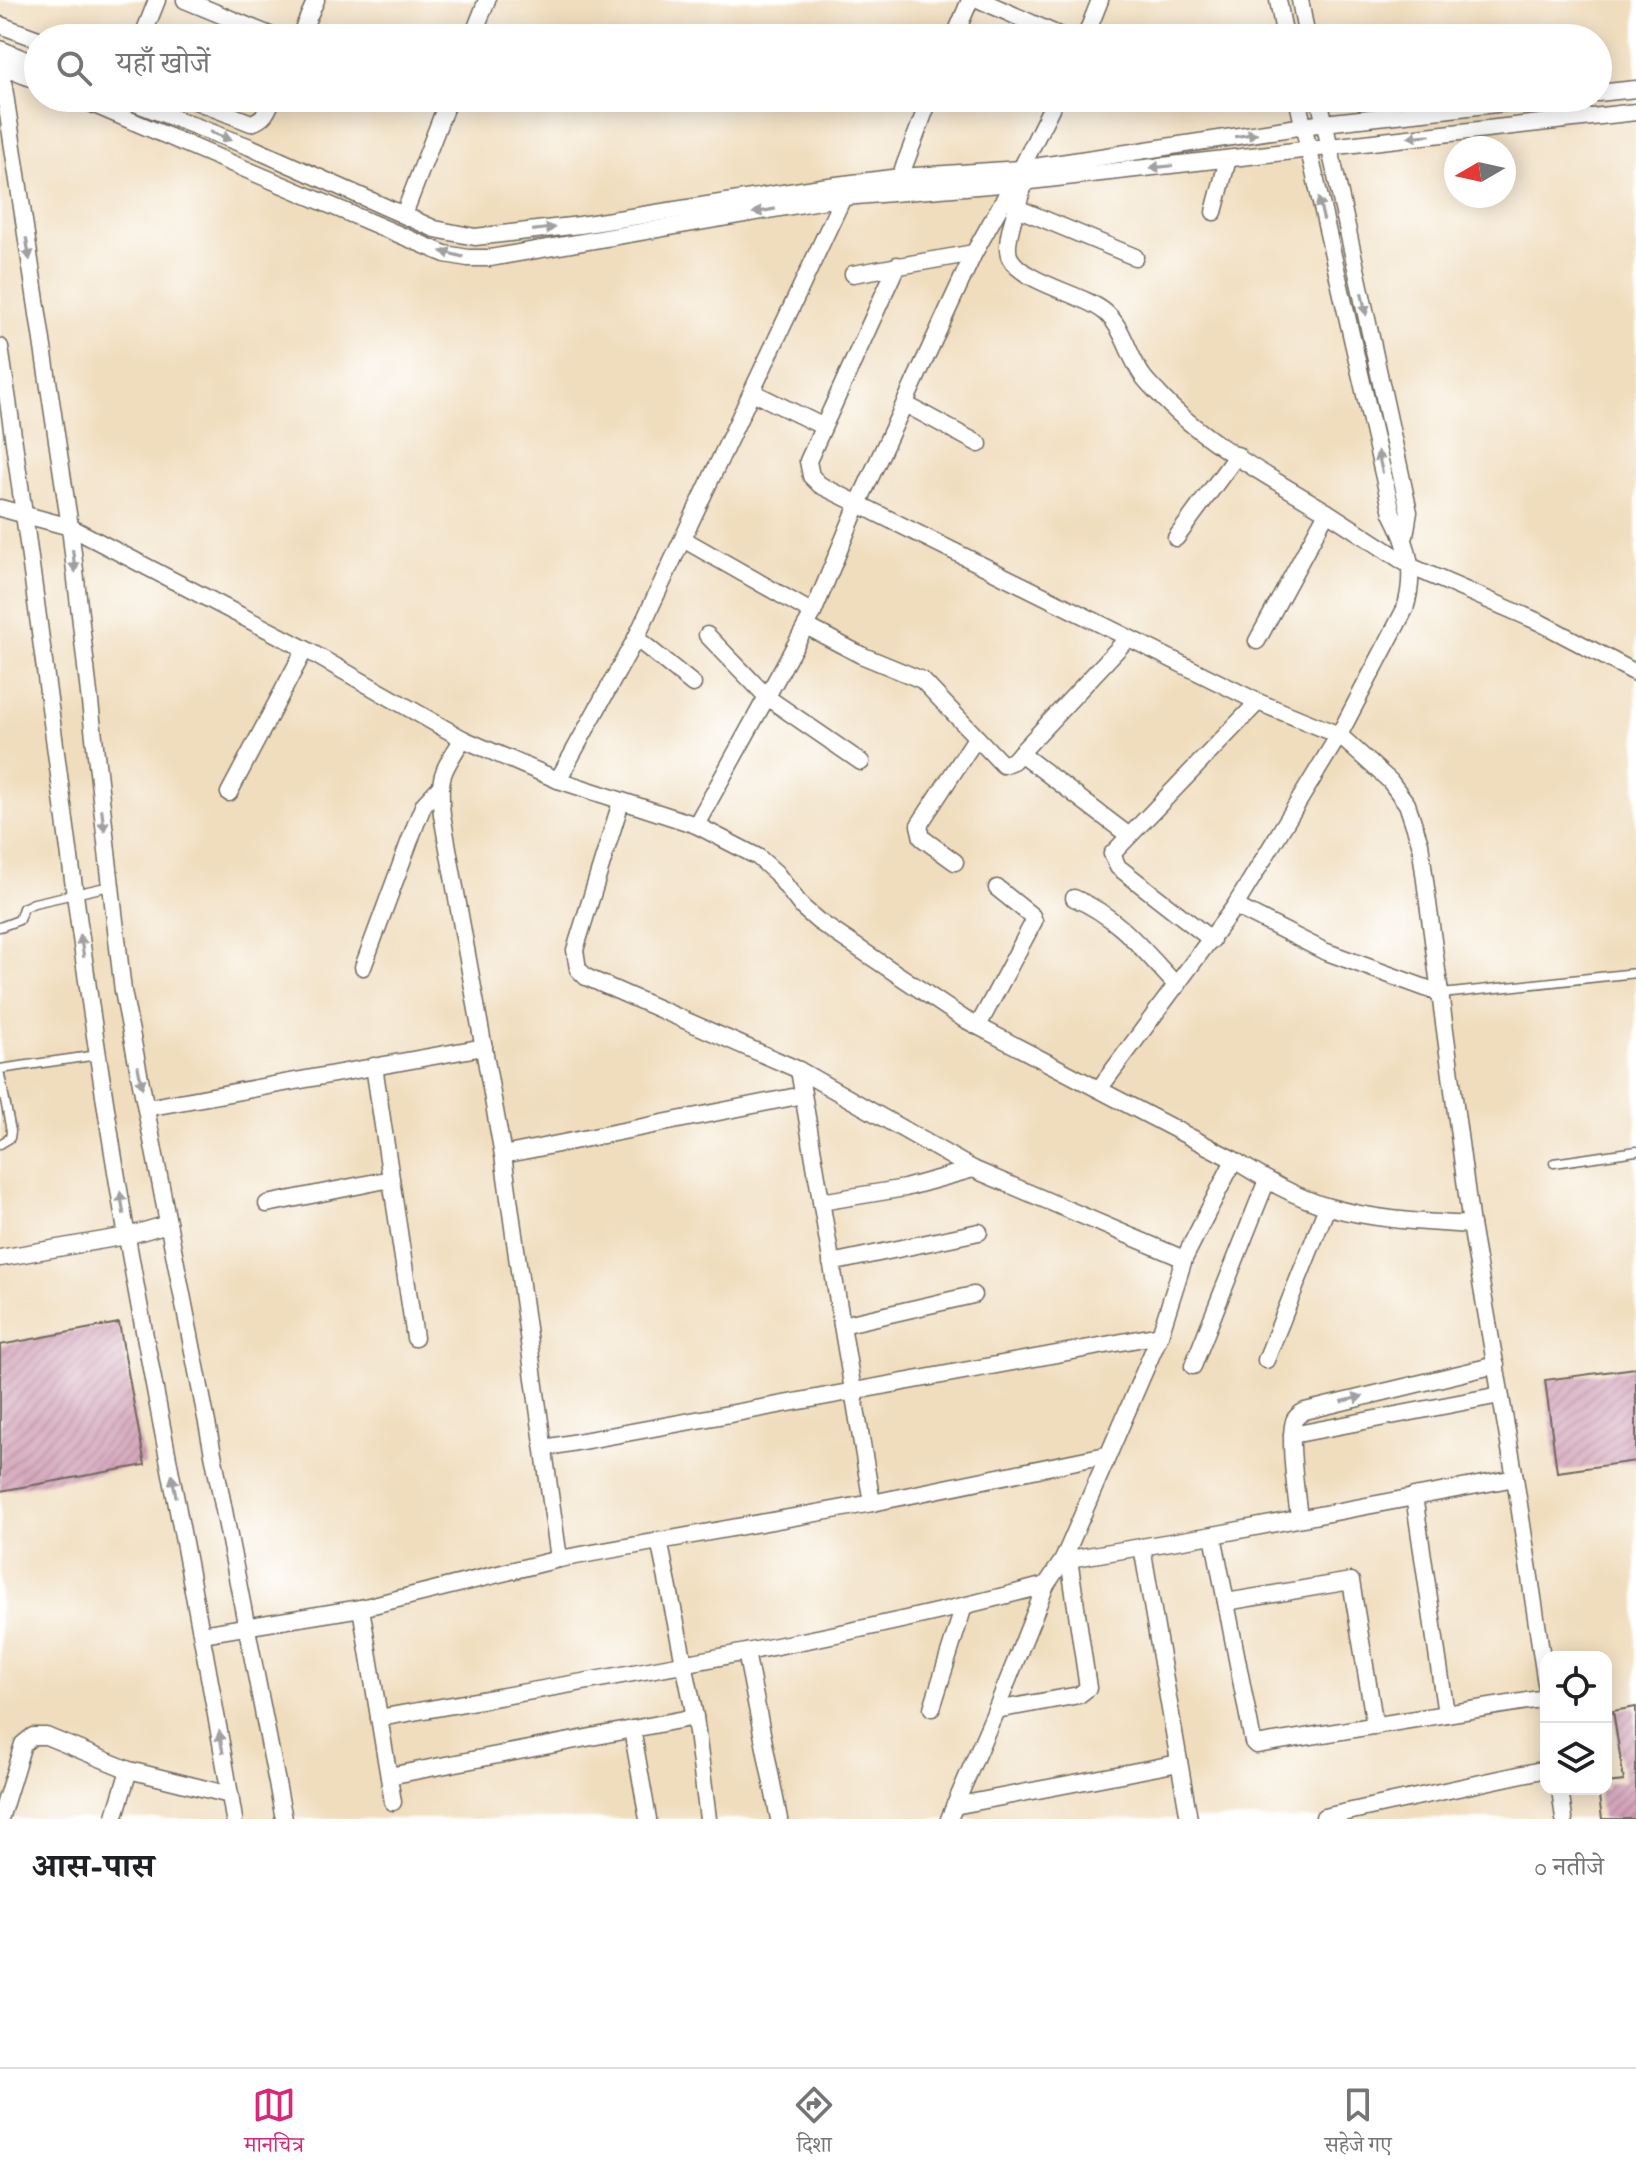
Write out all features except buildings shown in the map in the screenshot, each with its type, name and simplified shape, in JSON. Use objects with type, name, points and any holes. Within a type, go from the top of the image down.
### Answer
[{"type":"street","points":[[148,24],[157,0]]},
{"type":"street","points":[[185,0],[243,24]]},
{"type":"street","points":[[305,24],[316,0]]},
{"type":"street","points":[[478,24],[487,0]]},
{"type":"street","points":[[960,24],[970,0]]},
{"type":"street","points":[[980,0],[1034,24]]},
{"type":"street","points":[[1091,24],[1100,0]]},
{"type":"street","points":[[1278,0],[1282,24]]},
{"type":"street","points":[[1300,0],[1304,24]]},
{"type":"street","points":[[0,25],[24,34]]},
{"type":"street","points":[[0,49],[24,59]]},
{"type":"street","points":[[0,64],[24,75]]},
{"type":"street","points":[[0,64],[70,527],[123,991],[284,1819]]},
{"type":"street","points":[[1612,92],[1636,89]]},
{"type":"street","points":[[137,112],[445,254],[468,258],[490,258],[900,177],[1020,178],[1324,123],[1423,112]]},
{"type":"street","points":[[145,112],[250,147],[445,232],[475,237],[846,190],[1228,159],[1636,112]]},
{"type":"street","points":[[223,112],[251,123],[260,120],[267,112]]},
{"type":"street","points":[[404,214],[444,112]]},
{"type":"street","points":[[900,177],[925,112]]},
{"type":"street","points":[[696,825],[810,619],[859,502],[974,253],[1020,178],[1050,112]]},
{"type":"street","points":[[1099,1089],[1235,906],[1339,735],[1405,609],[1411,590],[1412,567],[1405,536],[1392,513],[1299,112]]},
{"type":"street","points":[[1322,112],[1409,512],[1405,536]]},
{"type":"street","points":[[1214,212],[1228,159]]},
{"type":"street","points":[[1020,178],[1009,241],[1011,260],[1017,267],[1051,287],[1105,312],[1119,328],[1141,374],[1160,396],[1196,427],[1412,567],[1524,615],[1636,673]]},
{"type":"street","points":[[558,780],[636,638],[846,190]]},
{"type":"street","points":[[1017,208],[1135,257]]},
{"type":"street","points":[[488,235],[490,258]]},
{"type":"street","points":[[853,274],[974,253]]},
{"type":"street","points":[[897,265],[822,426],[808,461],[811,476],[820,485],[1258,702],[1339,735],[1390,781],[1407,804],[1420,843],[1471,1225],[1541,1651]]},
{"type":"street","points":[[0,347],[25,513],[74,894],[127,1236],[234,1819]]},
{"type":"street","points":[[752,392],[822,426]]},
{"type":"street","points":[[905,404],[979,444]]},
{"type":"street","points":[[1176,538],[1237,455]]},
{"type":"street","points":[[0,508],[70,527],[305,649],[463,739],[558,780],[696,825],[758,857],[818,921],[978,1026],[1267,1180],[1327,1207],[1396,1220],[1471,1225]]},
{"type":"street","points":[[1257,641],[1327,512]]},
{"type":"street","points":[[683,539],[861,655],[922,680],[1003,765],[1009,764],[1020,753],[1128,638]]},
{"type":"street","points":[[707,635],[768,698],[861,762]]},
{"type":"street","points":[[636,638],[693,684]]},
{"type":"street","points":[[229,793],[305,649]]},
{"type":"street","points":[[1212,940],[1113,861],[1114,849],[1258,702]]},
{"type":"street","points":[[955,862],[922,838],[919,825],[976,738]]},
{"type":"street","points":[[463,739],[442,772],[439,788],[503,1155],[559,1559]]},
{"type":"street","points":[[1020,753],[1128,835]]},
{"type":"street","points":[[363,967],[424,804],[439,788]]},
{"type":"street","points":[[621,802],[575,950],[578,969],[586,977],[799,1070],[973,1169],[1184,1259]]},
{"type":"street","points":[[978,1026],[1034,921],[1032,916],[997,888]]},
{"type":"street","points":[[1074,898],[1103,911],[1120,924],[1177,986]]},
{"type":"street","points":[[1235,906],[1324,951],[1442,994]]},
{"type":"street","points":[[146,1108],[484,1047]]},
{"type":"street","points":[[374,1066],[415,1338]]},
{"type":"street","points":[[799,1070],[872,1503]]},
{"type":"street","points":[[503,1155],[803,1095]]},
{"type":"street","points":[[952,1812],[1046,1585],[1066,1559],[1106,1455],[1160,1335],[1184,1259],[1234,1160]]},
{"type":"street","points":[[821,1202],[905,1188],[973,1169]]},
{"type":"street","points":[[267,1204],[391,1179]]},
{"type":"street","points":[[1193,1366],[1267,1180]]},
{"type":"street","points":[[1266,1360],[1327,1207]]},
{"type":"street","points":[[0,1258],[127,1236],[168,1224]]},
{"type":"street","points":[[831,1263],[979,1232]]},
{"type":"street","points":[[842,1325],[973,1295]]},
{"type":"street","points":[[544,1448],[1160,1335]]},
{"type":"street","points":[[1299,1518],[1292,1435],[1294,1421],[1305,1411],[1496,1365]]},
{"type":"street","points":[[1292,1435],[1500,1395]]},
{"type":"street","points":[[202,1634],[361,1608],[559,1559],[872,1503],[1106,1455]]},
{"type":"street","points":[[1066,1559],[1213,1535],[1515,1478]]},
{"type":"street","points":[[1414,1496],[1446,1714]]},
{"type":"street","points":[[1213,1535],[1256,1745],[1540,1699]]},
{"type":"street","points":[[659,1540],[695,1717],[708,1819]]},
{"type":"street","points":[[1142,1547],[1189,1819]]},
{"type":"street","points":[[996,1710],[1079,1695],[1088,1688],[1066,1559]]},
{"type":"street","points":[[1226,1602],[1351,1581],[1375,1726]]},
{"type":"street","points":[[379,1718],[746,1652],[964,1606],[1046,1585]]},
{"type":"street","points":[[932,1708],[964,1606]]},
{"type":"street","points":[[361,1608],[393,1802]]},
{"type":"street","points":[[746,1652],[779,1819]]},
{"type":"street","points":[[389,1776],[695,1717]]},
{"type":"street","points":[[632,1729],[648,1819]]},
{"type":"street","points":[[0,1819],[23,1744],[33,1736],[46,1736],[129,1770],[230,1795]]},
{"type":"street","points":[[952,1812],[1179,1763]]},
{"type":"street","points":[[114,1819],[129,1770]]},
{"type":"street","points":[[1320,1818],[1540,1770]]},
{"type":"street","points":[[1561,1795],[1564,1819]]},
{"type":"lane","points":[[0,927],[19,920],[26,906],[111,886]]},
{"type":"lane","points":[[1442,994],[1636,973]]},
{"type":"lane","points":[[0,1144],[10,1138],[11,1131],[0,1072],[99,1055]]},
{"type":"lane","points":[[1554,1163],[1636,1151]]}]
